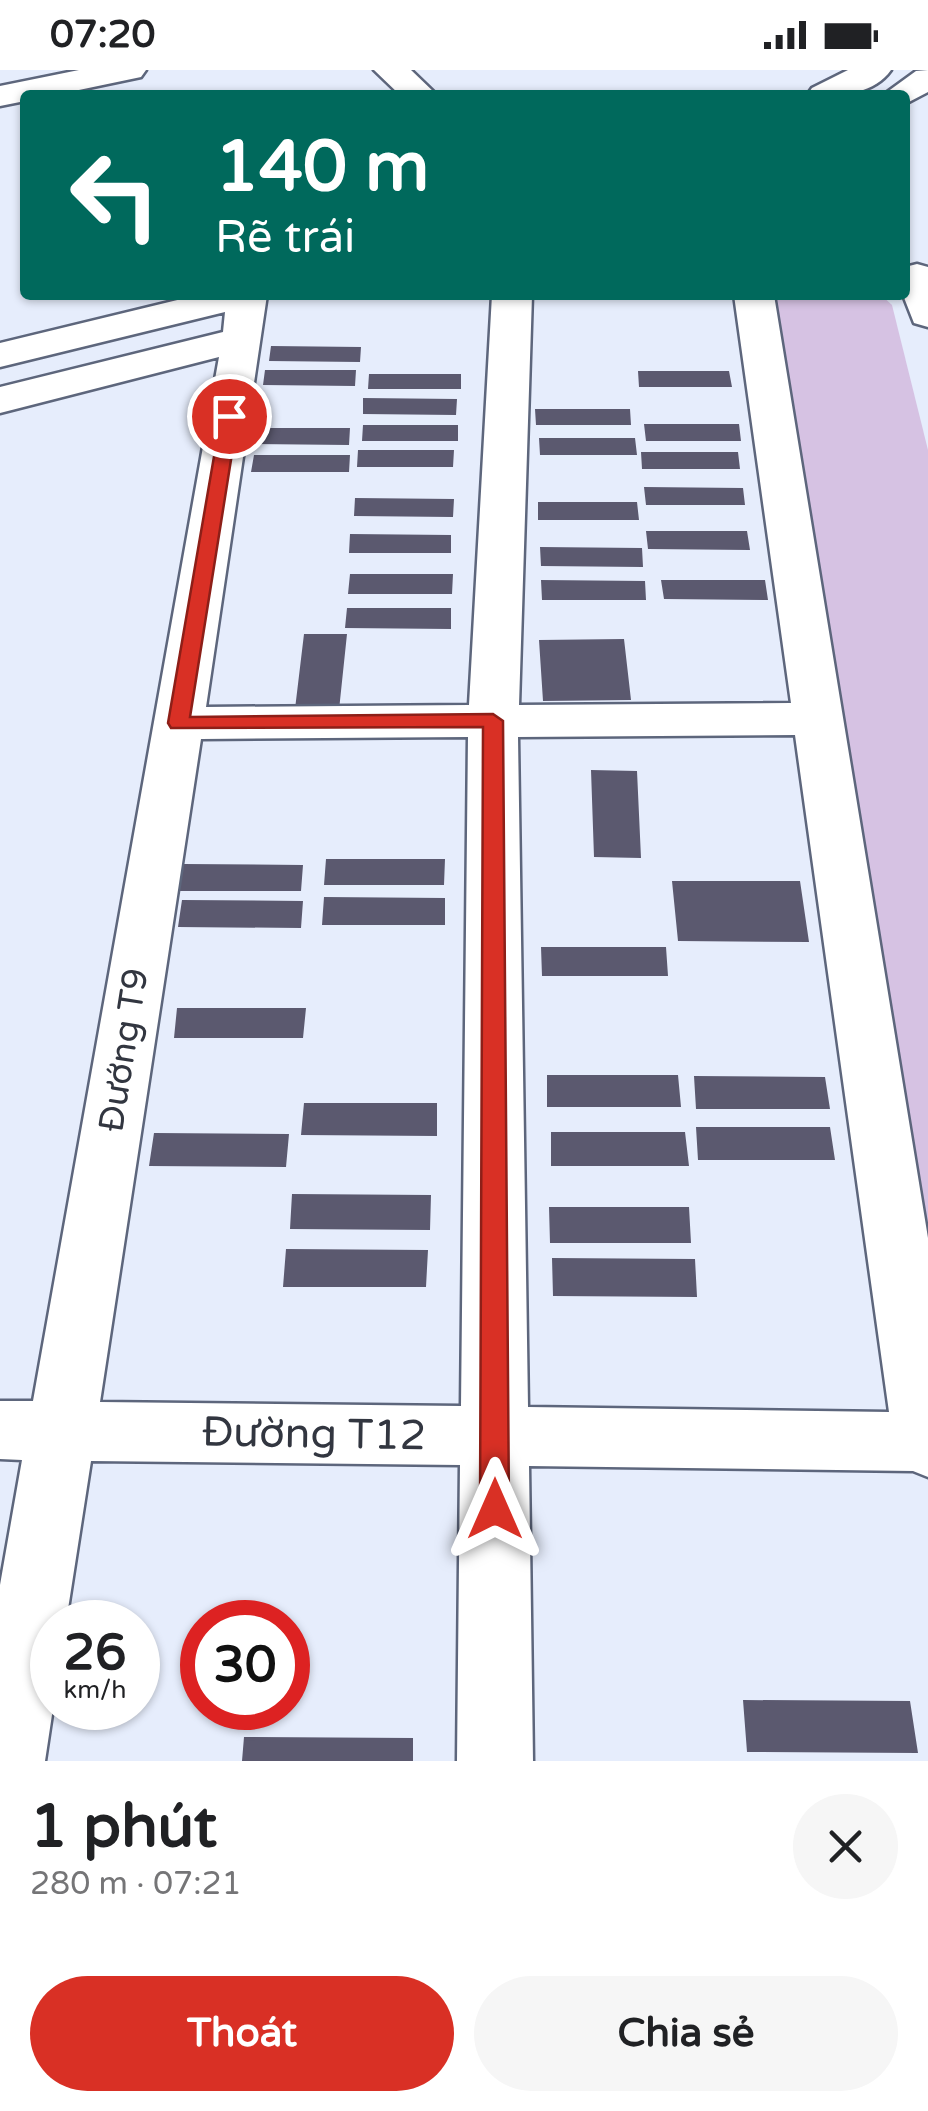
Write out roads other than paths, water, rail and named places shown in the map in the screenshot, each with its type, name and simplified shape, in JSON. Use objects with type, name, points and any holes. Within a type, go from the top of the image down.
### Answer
[{"type":"street","points":[[30,90],[131,70],[151,90]]},
{"type":"street","points":[[391,70],[414,90]]},
{"type":"street","points":[[834,90],[874,70]]},
{"type":"street","points":[[917,276],[928,315]]},
{"type":"street","points":[[0,355],[115,300]]},
{"type":"street","points":[[495,1761],[493,721],[512,300]]},
{"type":"street","points":[[755,300],[928,1443]]},
{"type":"street","points":[[0,324],[245,310]]},
{"type":"street","points":[[0,400],[245,310]]},
{"type":"street","name":"Đướng T9","points":[[7,1761],[31,1430],[178,723],[245,310]]},
{"type":"street","points":[[178,723],[818,718]]},
{"type":"street","name":"Đường T12","points":[[31,1430],[928,1443]]}]
